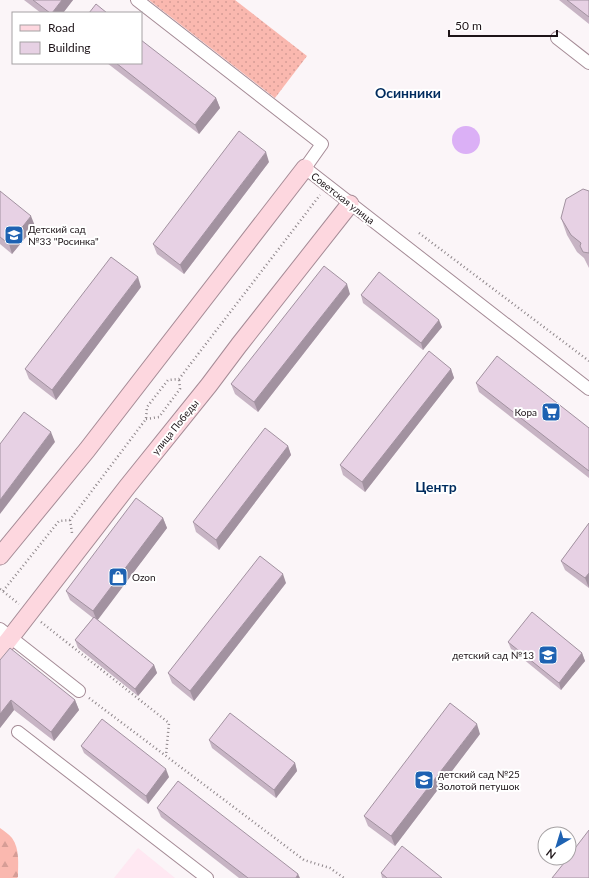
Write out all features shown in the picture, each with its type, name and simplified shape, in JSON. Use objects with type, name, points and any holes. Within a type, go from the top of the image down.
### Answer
[{"type":"street","name":"Советская улица","points":[[137,0],[322,144],[305,168],[589,389]]},
{"type":"street","points":[[557,38],[589,63]]},
{"type":"street","points":[[0,556],[87,450],[305,168]]},
{"type":"street","name":"улица Победы","points":[[0,650],[5,633],[30,612],[350,204]]},
{"type":"street","points":[[5,633],[79,690]]},
{"type":"street","points":[[18,732],[207,878]]},
{"type":"path","points":[[146,420],[159,417],[180,389],[179,379],[327,186]]},
{"type":"path","points":[[419,233],[589,361]]},
{"type":"path","points":[[4,591],[59,521],[70,520],[146,420],[147,407],[168,380],[179,379]]},
{"type":"path","points":[[0,589],[169,723],[166,756]]},
{"type":"path","points":[[79,690],[304,860],[330,868],[344,878]]},
{"type":"shaded area","points":[[466,126],[476,130],[480,140],[476,150],[466,154],[456,150],[452,140],[456,130]]},
{"type":"shaded area","points":[[138,848],[175,878],[114,878]]},
{"type":"green space","points":[[149,0],[235,0],[307,56],[275,98]]},
{"type":"green space","points":[[0,828],[15,842],[18,862],[17,878],[0,878]]},
{"type":"building","points":[[33,0],[62,0],[53,12],[49,12]]},
{"type":"building","points":[[567,0],[589,0],[589,17]]},
{"type":"building","points":[[96,4],[106,12],[90,12]]},
{"type":"building","points":[[142,41],[216,98],[195,125],[117,64],[142,64]]},
{"type":"building","points":[[239,131],[266,152],[180,265],[153,244]]},
{"type":"building","points":[[583,189],[589,191],[589,253],[583,252],[580,246],[581,243],[571,235],[561,218],[566,199]]},
{"type":"building","name":"Детский сад №33 \"Росинка\"","points":[[0,191],[31,216],[9,244],[0,237]]},
{"type":"building","points":[[111,257],[138,277],[52,390],[25,369]]},
{"type":"building","points":[[324,266],[347,284],[254,402],[231,384]]},
{"type":"building","points":[[379,272],[439,320],[421,343],[361,295]]},
{"type":"building","points":[[429,351],[451,369],[362,482],[340,465]]},
{"type":"building","points":[[497,356],[589,428],[589,471],[476,383]]},
{"type":"building","points":[[24,412],[51,432],[0,500],[0,444]]},
{"type":"building","points":[[265,428],[288,446],[216,540],[193,522]]},
{"type":"building","points":[[136,498],[163,518],[93,611],[66,591]]},
{"type":"building","points":[[589,523],[589,573],[585,578],[561,561]]},
{"type":"building","points":[[260,556],[283,574],[190,691],[168,673]]},
{"type":"building","name":"детский сад №13","points":[[532,612],[582,653],[559,683],[508,642]]},
{"type":"building","points":[[94,617],[154,665],[135,689],[75,640]]},
{"type":"building","points":[[10,648],[75,700],[51,732],[11,700],[0,714],[0,660]]},
{"type":"building","name":"детский сад №25 Золотой петушок","points":[[450,703],[477,724],[391,836],[364,816]]},
{"type":"building","points":[[230,713],[295,763],[274,790],[209,740]]},
{"type":"building","points":[[102,719],[166,769],[146,796],[81,746]]},
{"type":"building","points":[[178,781],[298,874],[296,878],[248,878],[157,808]]},
{"type":"building","points":[[589,830],[589,878],[552,878],[562,866],[577,866],[577,846]]},
{"type":"building","points":[[402,846],[442,878],[387,878],[381,873]]},
{"type":"place","name":"Детский сад №33 \"Росинка\"","points":[[14,235]]},
{"type":"place","name":"Кора","points":[[551,412]]},
{"type":"place","name":"Ozon","points":[[118,577]]},
{"type":"place","name":"детский сад №13","points":[[548,655]]},
{"type":"place","name":"детский сад №25 Золотой петушок","points":[[424,780]]},
{"type":"district","name":"Осинники","points":[[408,92]]},
{"type":"district","name":"Центр","points":[[436,486]]}]
